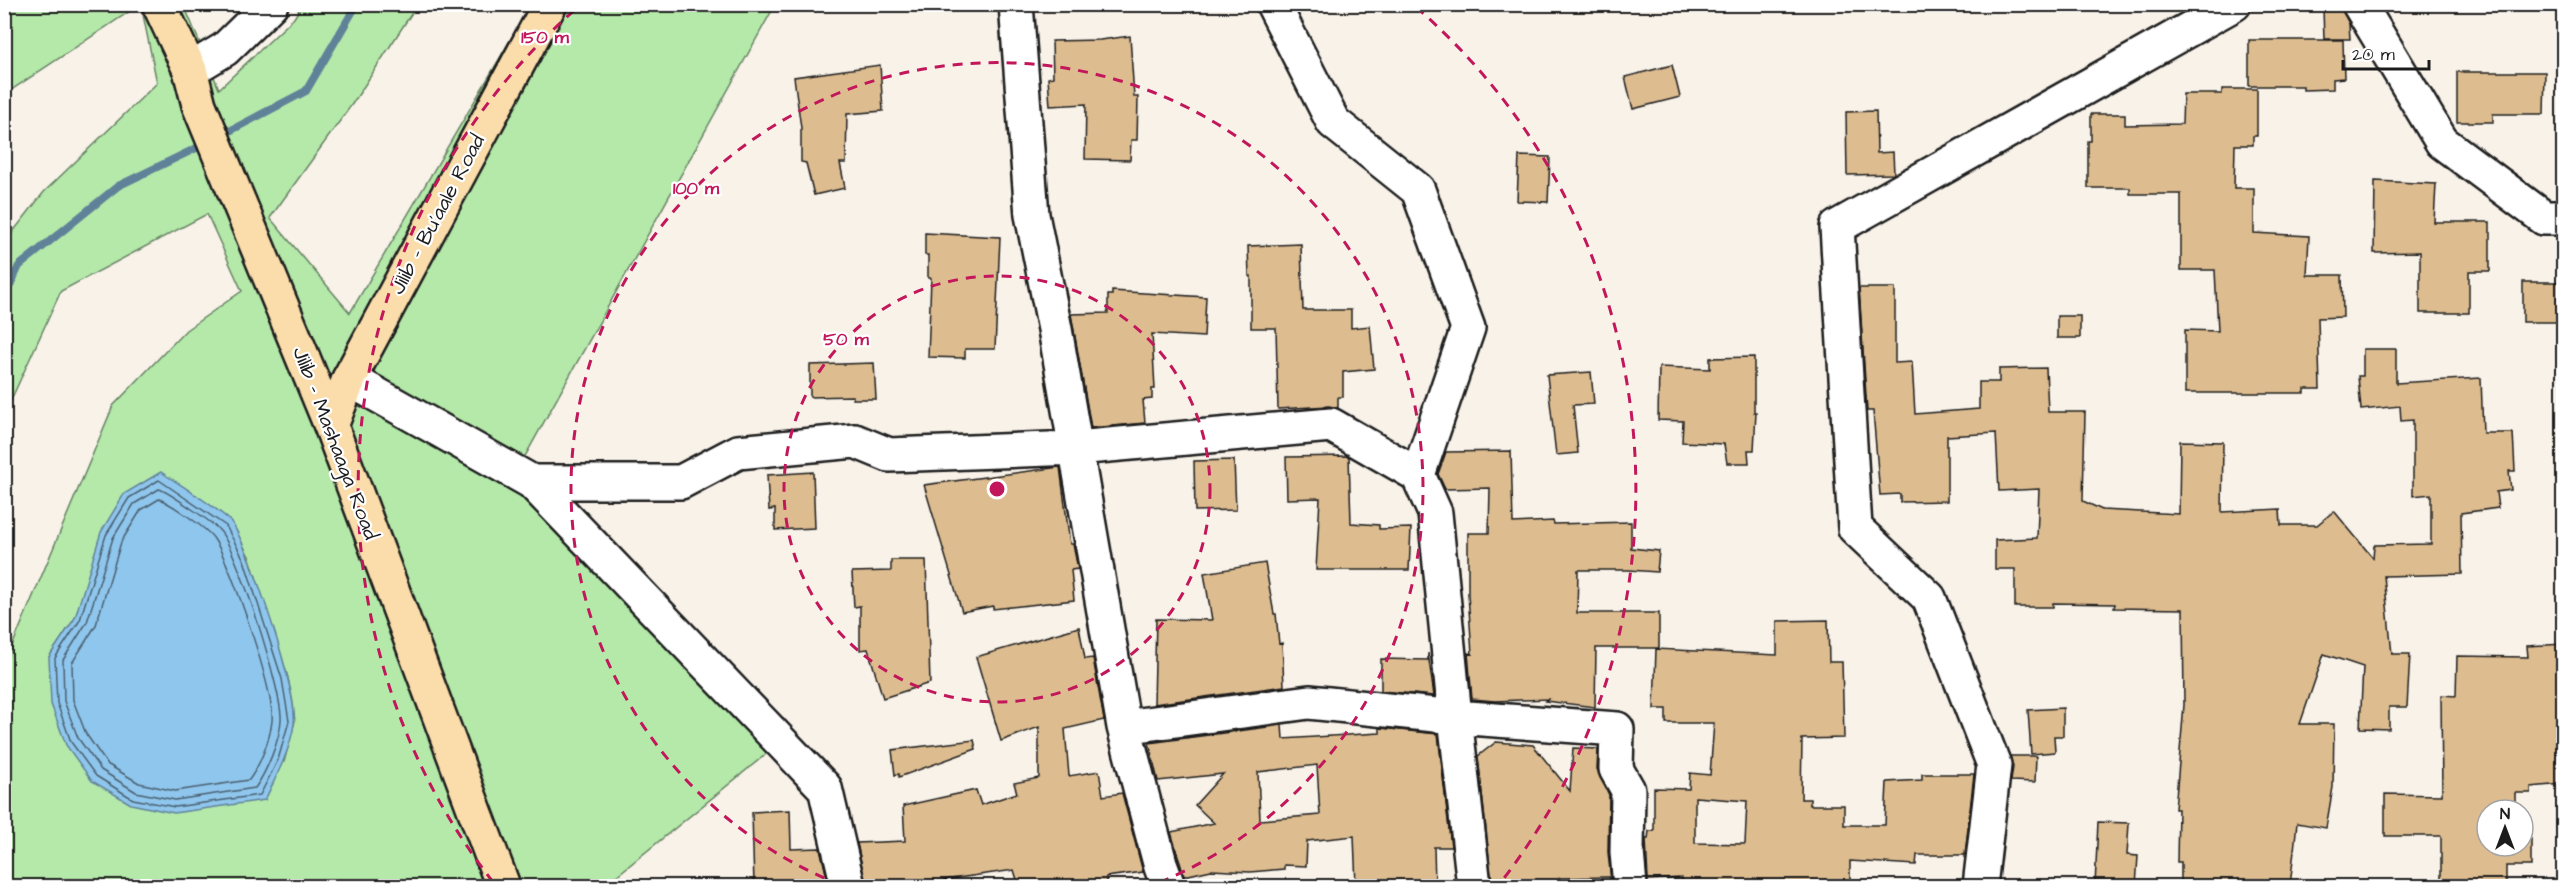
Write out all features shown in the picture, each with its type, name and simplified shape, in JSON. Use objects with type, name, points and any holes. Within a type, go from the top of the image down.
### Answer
[{"type":"main road","name":"Jilib - Mashaaga Road","points":[[159,4],[190,70],[199,105],[331,426],[503,886]]},
{"type":"main road","name":"Jilib - Bu'aale Road","points":[[331,426],[349,379],[550,4]]},
{"type":"street","points":[[190,70],[225,49],[271,4]]},
{"type":"street","points":[[1016,4],[1032,215],[1076,448],[1124,727],[1168,886]]},
{"type":"street","points":[[1272,4],[1332,122],[1418,190],[1468,328],[1418,475]]},
{"type":"street","points":[[1980,886],[1995,765],[1929,598],[1855,528],[1837,227],[2234,4]]},
{"type":"street","points":[[2359,4],[2442,142],[2544,218],[2564,219]]},
{"type":"street","points":[[349,379],[532,482],[825,789],[848,886]]},
{"type":"street","points":[[532,482],[681,482],[738,452],[855,441],[889,454],[1076,448],[1331,425],[1418,475],[1435,513],[1474,886]]},
{"type":"street","points":[[1124,727],[1309,702],[1455,717],[1617,729],[1616,769],[1628,790],[1630,886]]},
{"type":"green space","points":[[5,4],[139,4],[139,5],[5,94]]},
{"type":"green space","points":[[141,5],[184,5],[219,89],[294,18],[302,5],[417,5],[355,100],[270,218],[350,313],[531,5],[775,5],[523,460],[782,741],[604,886],[5,886],[5,663],[113,406],[186,330],[242,291],[207,214],[61,291],[5,413],[5,242],[44,192],[157,83]],"holes":[[[230,521],[250,558],[288,678],[295,721],[284,762],[49,657],[75,618]]]},
{"type":"water","points":[[161,472],[232,523],[250,562],[272,622],[289,684],[294,708],[294,724],[286,753],[265,800],[174,813],[131,804],[92,781],[66,745],[51,704],[49,657],[75,618],[101,532],[124,494]]},
{"type":"building","points":[[2323,9],[2342,9],[2349,24],[2350,39],[2324,39]]},
{"type":"building","points":[[1130,36],[1134,97],[1138,97],[1137,140],[1131,140],[1130,160],[1085,159],[1086,104],[1050,106],[1048,78],[1053,77],[1052,41],[1100,40]]},
{"type":"building","points":[[2249,40],[2343,40],[2344,78],[2333,79],[2333,89],[2303,90],[2303,86],[2249,86]]},
{"type":"building","points":[[880,65],[883,111],[847,114],[846,163],[840,163],[845,188],[814,195],[806,163],[801,162],[801,128],[794,77]]},
{"type":"building","points":[[1672,65],[1680,97],[1633,109],[1625,77]]},
{"type":"building","points":[[2457,72],[2545,72],[2544,114],[2493,114],[2493,122],[2457,122]]},
{"type":"building","points":[[2222,89],[2257,89],[2257,136],[2253,136],[2253,145],[2235,145],[2234,188],[2254,188],[2254,233],[2309,236],[2307,275],[2342,275],[2343,317],[2318,318],[2320,389],[2305,389],[2305,393],[2185,393],[2185,330],[2218,331],[2215,270],[2181,270],[2181,194],[2130,194],[2130,188],[2088,188],[2088,141],[2091,141],[2091,114],[2125,114],[2125,125],[2182,124],[2183,94],[2222,94]]},
{"type":"building","points":[[1876,111],[1877,153],[1893,152],[1894,174],[1847,175],[1846,112]]},
{"type":"building","points":[[1519,156],[1550,157],[1548,202],[1517,201]]},
{"type":"building","points":[[2375,181],[2436,184],[2434,222],[2490,222],[2490,271],[2469,271],[2469,313],[2420,313],[2420,252],[2374,253]]},
{"type":"building","points":[[925,233],[1000,237],[995,349],[965,349],[965,358],[928,357],[931,278],[928,278]]},
{"type":"building","points":[[1301,244],[1303,310],[1351,310],[1351,328],[1370,326],[1374,369],[1343,372],[1343,397],[1338,397],[1338,408],[1329,406],[1278,409],[1276,328],[1251,328],[1251,276],[1249,276],[1248,246]]},
{"type":"building","points":[[2523,282],[2564,282],[2564,322],[2523,322]]},
{"type":"building","points":[[1859,288],[1895,288],[1895,363],[1912,362],[1915,414],[1979,409],[1979,382],[1999,382],[1999,369],[2046,368],[2048,412],[2085,412],[2083,501],[2102,510],[2179,514],[2180,441],[2223,442],[2222,512],[2280,509],[2281,525],[2317,525],[2334,511],[2373,558],[2374,545],[2431,544],[2431,494],[2413,496],[2413,420],[2401,421],[2400,406],[2361,410],[2358,376],[2363,376],[2363,349],[2396,349],[2396,383],[2481,378],[2483,433],[2513,433],[2515,471],[2509,471],[2511,490],[2496,492],[2498,508],[2461,513],[2462,574],[2384,576],[2392,654],[2410,654],[2407,707],[2389,707],[2389,729],[2360,728],[2363,667],[2324,654],[2300,724],[2334,724],[2333,787],[2326,828],[2297,823],[2290,886],[2181,886],[2181,862],[2177,862],[2178,809],[2175,809],[2184,705],[2183,609],[2114,608],[2115,604],[2053,603],[2053,607],[2015,607],[2015,569],[1995,569],[1995,540],[2037,538],[2039,489],[1999,491],[1996,433],[1947,436],[1947,501],[1900,502],[1900,494],[1880,495],[1873,411],[1867,411]]},
{"type":"building","points":[[1112,291],[1206,297],[1204,337],[1152,334],[1155,389],[1152,389],[1152,399],[1143,400],[1145,423],[1091,428],[1071,314],[1108,313],[1108,295],[1112,295]]},
{"type":"building","points":[[2057,316],[2080,316],[2080,338],[2057,338]]},
{"type":"building","points":[[1754,357],[1754,412],[1756,412],[1754,450],[1748,450],[1749,463],[1727,463],[1724,444],[1682,442],[1683,421],[1658,420],[1659,367],[1710,369],[1710,358]]},
{"type":"building","points":[[874,363],[876,399],[853,399],[853,396],[810,397],[810,365]]},
{"type":"building","points":[[1591,372],[1594,404],[1573,405],[1578,453],[1556,455],[1547,375]]},
{"type":"building","points":[[1511,451],[1513,523],[1631,522],[1631,548],[1659,551],[1657,572],[1578,570],[1577,613],[1659,613],[1659,648],[1596,648],[1595,707],[1545,701],[1548,699],[1495,701],[1472,699],[1468,653],[1472,654],[1468,594],[1468,533],[1489,533],[1490,488],[1445,489],[1438,474],[1446,452]]},
{"type":"building","points":[[1286,457],[1349,457],[1351,523],[1379,525],[1379,529],[1411,528],[1409,570],[1316,570],[1320,498],[1287,499]]},
{"type":"building","points":[[1234,460],[1236,510],[1195,511],[1194,461]]},
{"type":"building","points":[[1060,467],[1070,544],[1073,544],[1078,569],[1071,570],[1074,600],[993,609],[993,606],[962,612],[924,485]]},
{"type":"building","points":[[813,472],[815,528],[775,530],[775,509],[769,510],[767,475]]},
{"type":"building","points":[[891,560],[926,560],[930,683],[883,698],[868,649],[860,650],[860,606],[854,607],[852,572],[891,571]]},
{"type":"building","points":[[1265,563],[1274,614],[1276,614],[1279,644],[1282,643],[1284,686],[1154,704],[1156,619],[1212,620],[1204,573]]},
{"type":"building","points":[[1828,620],[1829,662],[1842,662],[1844,738],[1802,739],[1801,799],[1810,799],[1810,805],[1844,805],[1844,825],[1885,825],[1887,782],[1922,780],[1922,774],[1974,774],[1965,855],[1917,855],[1916,865],[1850,861],[1850,883],[1826,882],[1826,886],[1682,884],[1682,878],[1648,880],[1646,839],[1648,839],[1649,831],[1654,831],[1654,788],[1689,789],[1690,773],[1710,775],[1714,723],[1666,723],[1666,709],[1654,709],[1656,649],[1777,655],[1777,621]],"holes":[[[1695,797],[1747,801],[1745,844],[1695,843]]]},
{"type":"building","points":[[1079,627],[1085,659],[1093,658],[1104,720],[1065,729],[1069,776],[1099,771],[1103,796],[1122,793],[1143,872],[1106,877],[1106,886],[1019,886],[1014,870],[944,880],[945,886],[866,886],[857,843],[905,841],[903,806],[976,790],[981,805],[1017,793],[1014,783],[1039,778],[1039,727],[1001,741],[976,657]]},
{"type":"building","points":[[2564,644],[2564,784],[2531,787],[2531,793],[2515,793],[2515,798],[2475,798],[2475,858],[2531,858],[2531,866],[2506,866],[2506,886],[2441,886],[2441,836],[2385,836],[2385,794],[2442,795],[2441,695],[2456,696],[2457,656],[2528,657],[2527,646]]},
{"type":"building","points":[[1428,653],[1434,696],[1381,691],[1381,659],[1428,660]]},
{"type":"building","points":[[2063,708],[2063,736],[2054,736],[2055,752],[2031,754],[2028,710]]},
{"type":"building","points":[[1282,725],[1283,739],[1380,733],[1380,728],[1438,734],[1451,847],[1434,847],[1435,886],[1356,886],[1354,836],[1307,841],[1306,866],[1284,865],[1284,869],[1250,872],[1211,870],[1184,876],[1171,832],[1214,823],[1195,805],[1223,774],[1158,781],[1149,743]],"holes":[[[1317,765],[1320,815],[1260,820],[1258,772]]]},
{"type":"building","points":[[974,740],[976,749],[899,777],[899,774],[895,775],[892,750]]},
{"type":"building","points":[[1496,742],[1533,745],[1570,791],[1573,748],[1598,749],[1597,769],[1609,795],[1608,852],[1611,881],[1609,877],[1559,878],[1560,886],[1492,886],[1478,756]]},
{"type":"building","points":[[2010,756],[2036,756],[2035,782],[2011,781],[2013,767]]},
{"type":"building","points":[[790,810],[791,849],[820,848],[829,886],[754,886],[752,812]]},
{"type":"building","points":[[2098,822],[2129,823],[2127,855],[2138,856],[2136,886],[2095,886]]},
{"type":"waterway","points":[[220,136],[306,91],[357,4]]},
{"type":"waterway","points":[[4,298],[19,266],[118,186],[209,142]]}]
